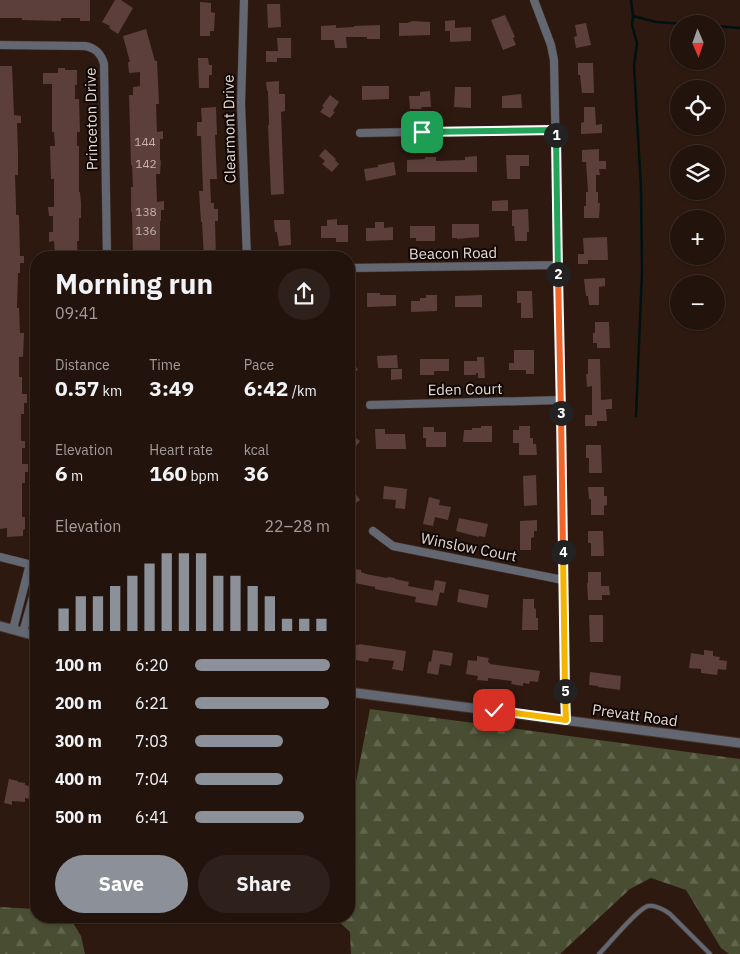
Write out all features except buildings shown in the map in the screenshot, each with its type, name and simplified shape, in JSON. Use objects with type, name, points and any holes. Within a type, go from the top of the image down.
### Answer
[{"type":"street","name":"Clearmont Drive","points":[[244,0],[241,104],[247,251]]},
{"type":"street","points":[[534,0],[551,44],[554,60],[566,720]]},
{"type":"street","name":"Princeton Drive","points":[[0,45],[85,46],[97,51],[103,59],[107,251]]},
{"type":"street","points":[[360,133],[556,130]]},
{"type":"street","name":"Beacon Road","points":[[355,268],[558,265]]},
{"type":"street","name":"Eden Court","points":[[370,405],[561,400]]},
{"type":"street","name":"Winslow Court","points":[[373,531],[393,546],[563,580]]},
{"type":"street","points":[[0,556],[30,564]]},
{"type":"street","points":[[13,630],[30,575]]},
{"type":"street","points":[[24,632],[30,609]]},
{"type":"street","points":[[0,626],[30,634]]},
{"type":"street","name":"Prevatt Road","points":[[355,693],[740,743]]},
{"type":"lane","points":[[599,954],[640,911],[649,906],[663,909],[670,914],[710,954]]},
{"type":"green space","points":[[370,709],[740,759],[740,954],[729,954],[721,948],[686,890],[651,878],[630,889],[560,954],[351,954],[350,932],[340,923],[355,923],[355,787]]},
{"type":"green space","points":[[0,907],[30,909],[30,923],[73,923],[81,936],[85,954],[0,954]]},
{"type":"waterway","points":[[631,0],[632,25],[637,43],[634,66],[641,188],[642,272],[636,416]]},
{"type":"waterway","points":[[633,16],[656,22],[670,23]]},
{"type":"waterway","points":[[725,27],[740,28]]},
{"type":"route","points":[[422,132],[556,130],[566,720],[494,710]]}]
